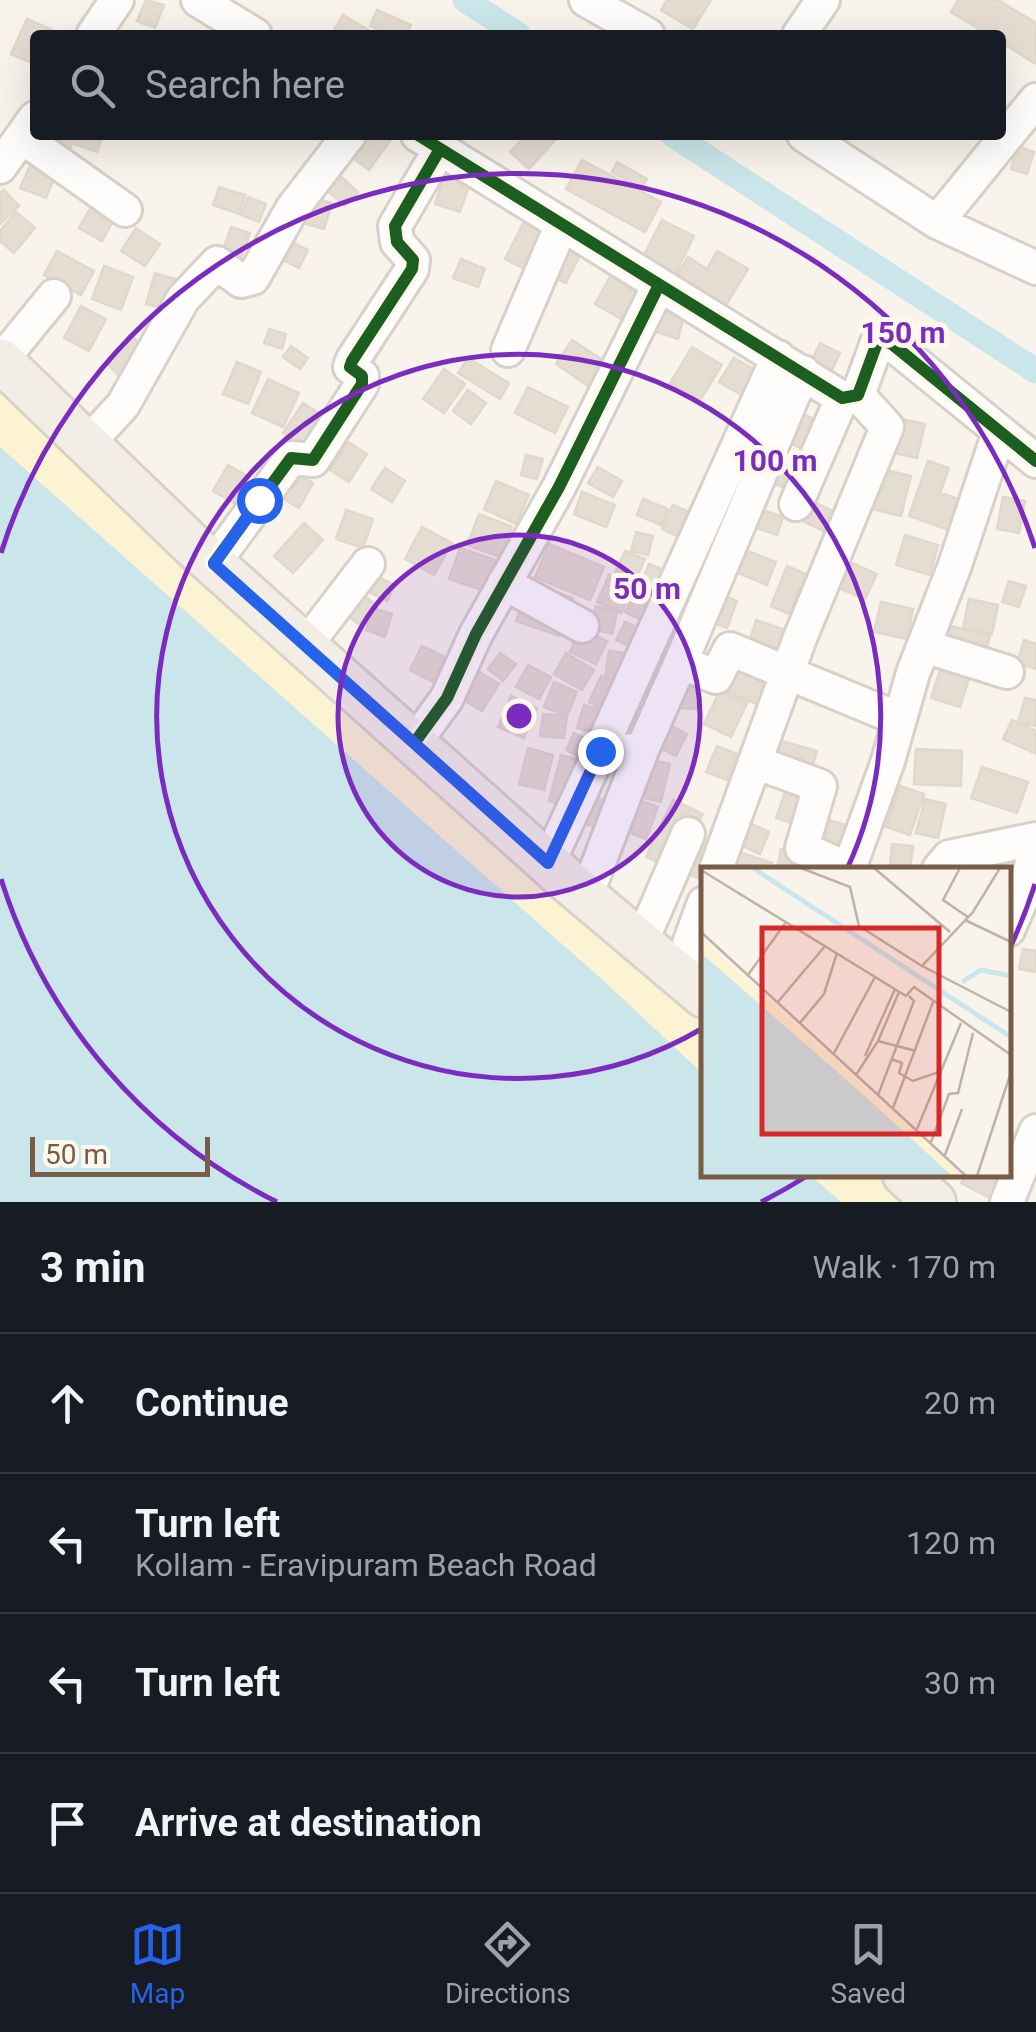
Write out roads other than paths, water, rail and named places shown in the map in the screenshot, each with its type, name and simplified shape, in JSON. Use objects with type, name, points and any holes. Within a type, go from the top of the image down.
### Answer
[{"type":"main road","points":[[1,361],[214,564],[690,985]]},
{"type":"street","points":[[96,30],[117,0]]},
{"type":"street","points":[[198,0],[247,30]]},
{"type":"street","points":[[586,0],[639,30]]},
{"type":"street","points":[[802,30],[823,0]]},
{"type":"street","points":[[1006,137],[1036,100]]},
{"type":"street","points":[[0,167],[28,127]]},
{"type":"street","points":[[43,140],[125,210]]},
{"type":"street","points":[[87,444],[123,405],[183,299],[217,262],[240,280],[253,278],[292,209],[344,140]]},
{"type":"street","points":[[812,140],[937,222],[1036,268]]},
{"type":"street","points":[[937,222],[1004,140]]},
{"type":"street","points":[[214,564],[291,458],[313,460],[362,384],[362,376],[350,367],[352,360],[412,269],[413,260],[397,242],[394,226],[429,142],[791,365],[850,397],[886,427],[800,638],[717,867]]},
{"type":"street","points":[[508,350],[562,224]]},
{"type":"street","points":[[415,742],[447,698],[504,584],[559,487],[659,285]]},
{"type":"street","points":[[1,361],[54,296]]},
{"type":"street","points":[[796,504],[880,339],[892,344],[1036,461]]},
{"type":"street","points":[[586,896],[642,750],[681,662],[791,365]]},
{"type":"street","points":[[548,863],[791,365]]},
{"type":"street","points":[[850,867],[999,432]]},
{"type":"street","points":[[306,645],[368,564]]},
{"type":"street","points":[[504,584],[582,626]]},
{"type":"street","points":[[924,646],[1007,672]]},
{"type":"street","points":[[681,662],[716,677],[730,649],[899,719]]},
{"type":"street","points":[[600,751],[642,750]]},
{"type":"street","points":[[755,762],[820,786],[802,848],[843,867]]},
{"type":"street","points":[[641,943],[688,834]]},
{"type":"street","points":[[941,867],[948,857],[1036,841],[1026,889],[1011,923]]},
{"type":"street","points":[[690,985],[701,921]]},
{"type":"street","points":[[1007,1202],[1036,1132]]},
{"type":"water","points":[[0,447],[605,982],[701,1072],[701,1177],[812,1177],[841,1202],[0,1202]]},
{"type":"waterway","points":[[465,0],[511,30]]},
{"type":"waterway","points":[[681,140],[1036,371]]}]
